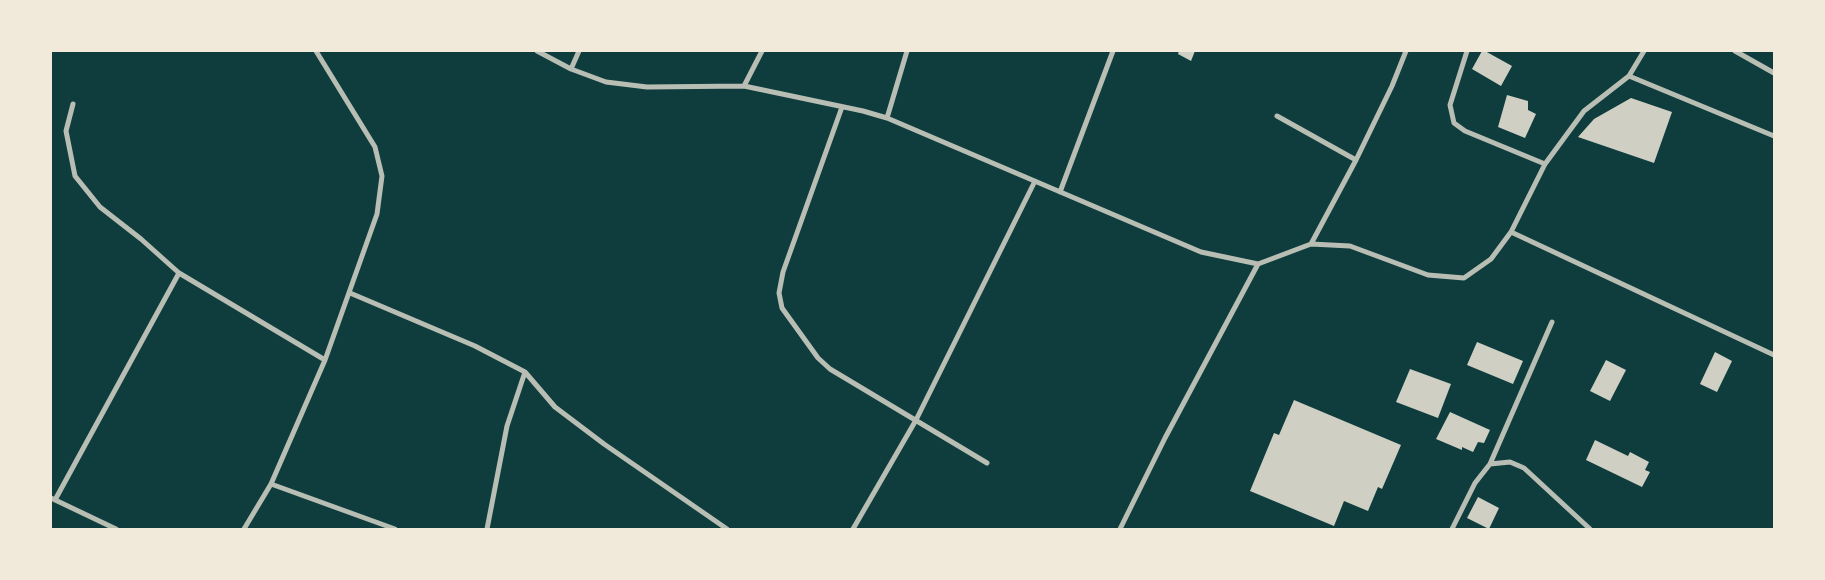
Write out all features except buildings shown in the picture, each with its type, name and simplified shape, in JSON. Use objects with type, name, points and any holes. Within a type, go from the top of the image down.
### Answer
[{"type":"street","points":[[244,529],[271,484],[325,360],[377,214],[382,176],[375,148],[316,51]]},
{"type":"street","points":[[537,51],[570,69],[606,82],[647,87],[744,86],[842,106],[886,118],[1201,252],[1258,264],[1311,244],[1350,246],[1428,275],[1464,278],[1491,259],[1511,232],[1545,164],[1584,111],[1629,76],[1644,51]]},
{"type":"street","points":[[570,69],[579,51]]},
{"type":"street","points":[[744,86],[762,51]]},
{"type":"street","points":[[886,118],[907,51]]},
{"type":"street","points":[[1060,192],[1113,51]]},
{"type":"street","points":[[1311,244],[1356,160],[1392,86],[1406,51]]},
{"type":"street","points":[[1467,51],[1450,105],[1454,123],[1465,132],[1545,164]]},
{"type":"street","points":[[1735,51],[1774,73]]},
{"type":"street","points":[[1629,76],[1774,136]]},
{"type":"street","points":[[73,104],[66,131],[75,176],[100,207],[141,239],[179,273],[325,360]]},
{"type":"street","points":[[842,106],[783,272],[779,293],[782,308],[818,358],[830,369],[987,463]]},
{"type":"street","points":[[1276,116],[1356,160]]},
{"type":"street","points":[[853,529],[916,420],[1035,181]]},
{"type":"street","points":[[1511,232],[1774,355]]},
{"type":"street","points":[[1120,529],[1165,438],[1258,264]]},
{"type":"street","points":[[116,529],[53,499],[179,273]]},
{"type":"street","points":[[350,292],[475,346],[525,372],[555,407],[727,529]]},
{"type":"street","points":[[1452,529],[1475,483],[1490,464],[1552,322]]},
{"type":"street","points":[[487,529],[507,426],[525,372]]},
{"type":"street","points":[[1490,464],[1510,462],[1524,468],[1590,529]]},
{"type":"street","points":[[271,484],[395,529]]}]
